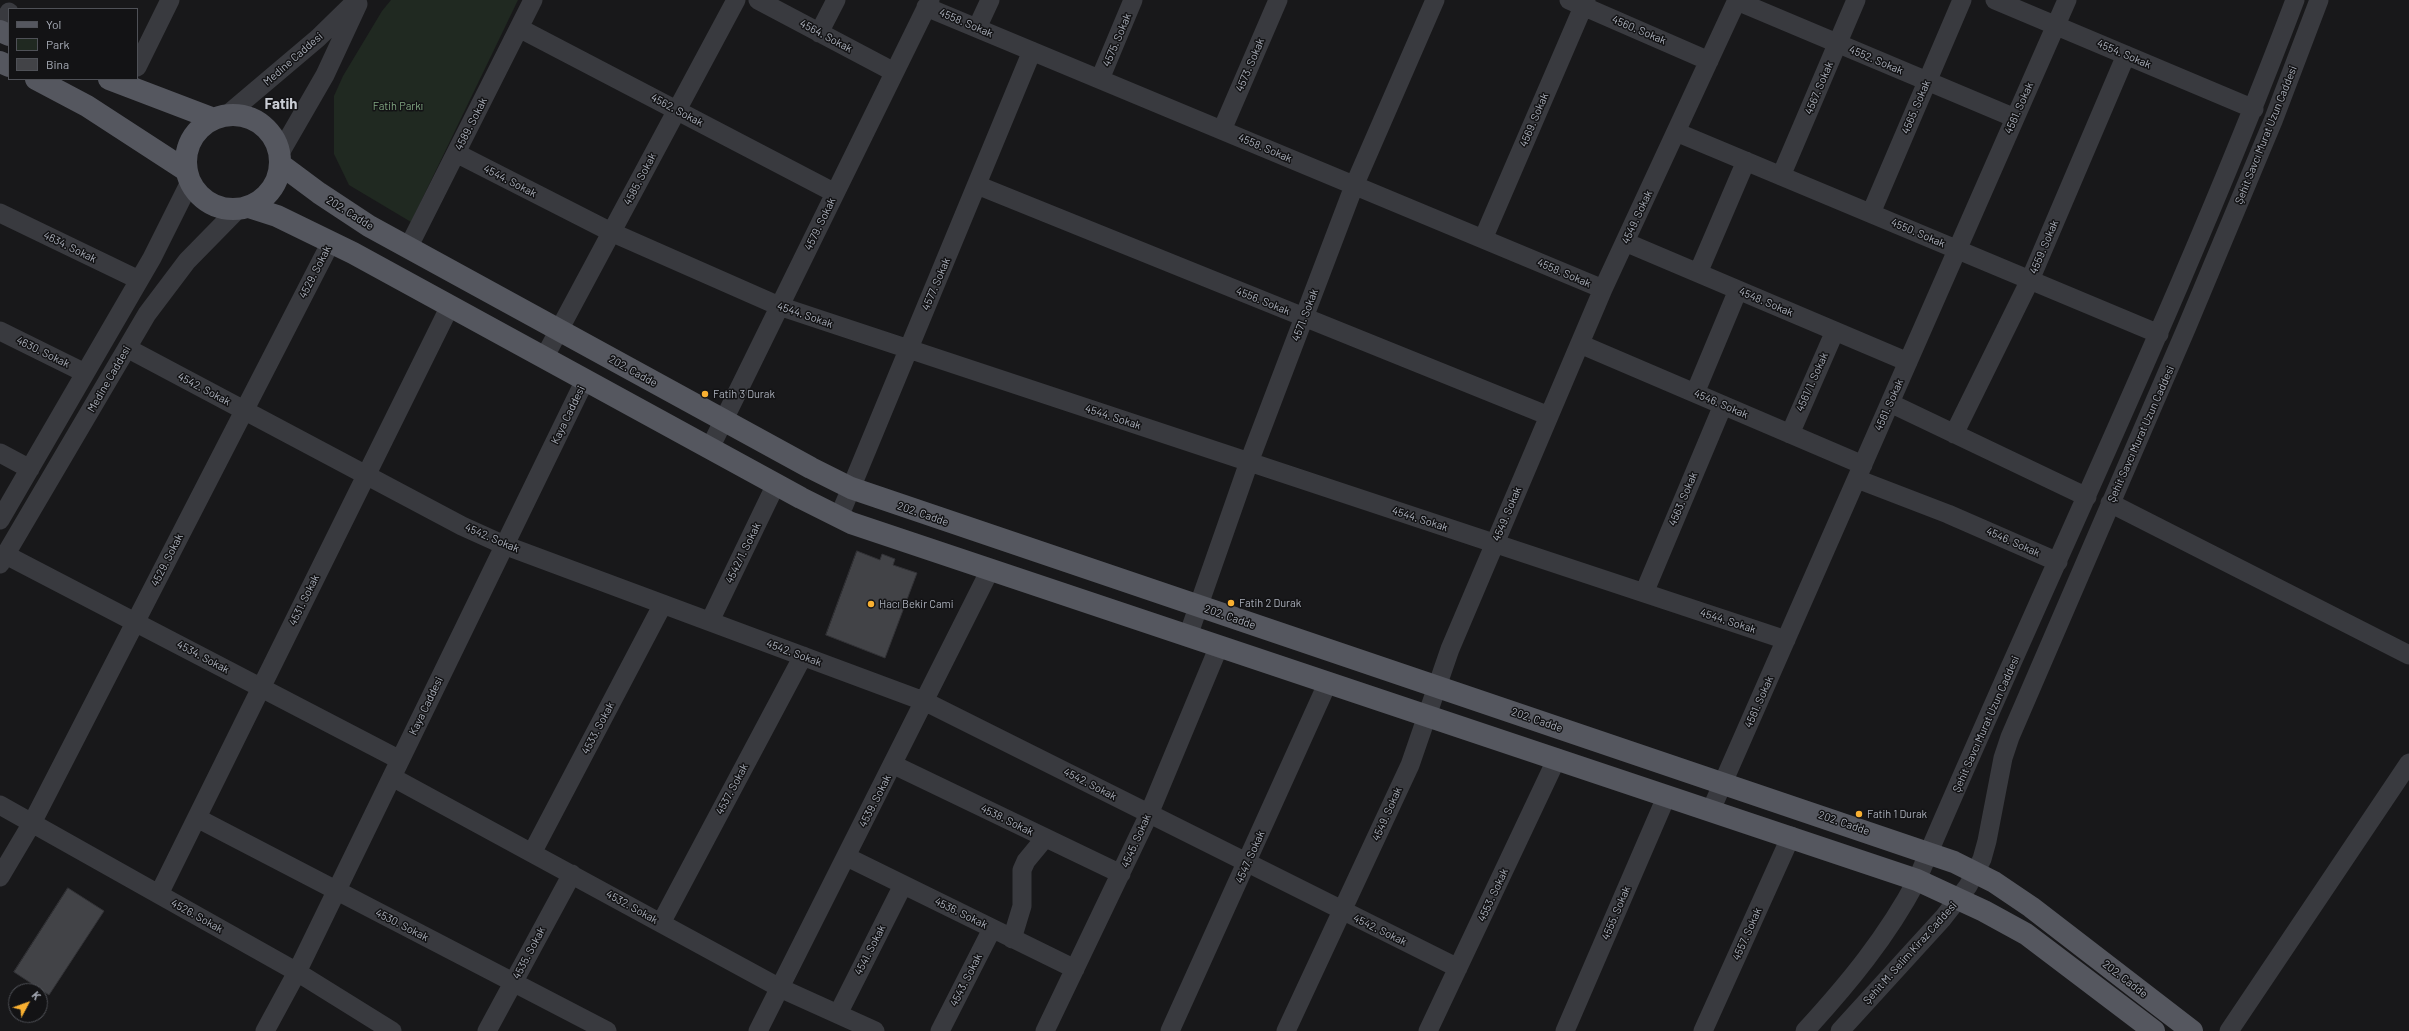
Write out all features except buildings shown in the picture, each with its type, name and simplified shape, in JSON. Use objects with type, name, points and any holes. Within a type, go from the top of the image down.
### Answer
[{"type":"main road","points":[[38,80],[87,106],[188,176],[205,200],[226,209],[244,208],[277,216],[330,242],[776,484],[840,517],[879,533],[1791,836],[1917,880],[1959,898],[2026,934],[2154,1031]]},
{"type":"main road","points":[[123,82],[221,117],[243,116],[263,125],[270,133],[280,159],[274,185],[268,194],[244,208]]},
{"type":"main road","points":[[188,176],[188,147],[193,137],[200,128],[221,117]]},
{"type":"main road","name":"202. Cadde","points":[[280,159],[345,212],[408,248],[851,488],[1929,852],[1976,872],[2032,907],[2192,1031]]},
{"type":"street","points":[[138,65],[170,0]]},
{"type":"street","name":"Medine Caddesi","points":[[221,117],[312,43],[358,0]]},
{"type":"street","name":"Medine Caddesi","points":[[280,159],[325,76],[358,0]]},
{"type":"street","name":"4589. Sokak","points":[[408,248],[533,0]]},
{"type":"street","name":"4585. Sokak","points":[[544,358],[736,0]]},
{"type":"street","name":"4564. Sokak","points":[[758,0],[894,72]]},
{"type":"street","points":[[819,33],[836,0]]},
{"type":"street","points":[[977,28],[990,0]]},
{"type":"street","name":"4575. Sokak","points":[[1100,79],[1133,0]]},
{"type":"street","name":"4573. Sokak","points":[[1222,130],[1278,0]]},
{"type":"street","name":"4571. Sokak","points":[[1188,636],[1249,462],[1354,186],[1435,0]]},
{"type":"street","name":"4567. Sokak","points":[[1781,176],[1856,0]]},
{"type":"street","name":"4565. Sokak","points":[[1871,213],[1962,0]]},
{"type":"street","name":"4554. Sokak","points":[[1995,0],[2254,109]]},
{"type":"street","name":"4561. Sokak","points":[[1711,810],[2067,0]]},
{"type":"street","name":"Şehit Savcı Murat Uzun Caddesi","points":[[1929,852],[2159,334],[2254,109],[2295,0]]},
{"type":"street","name":"Şehit Savcı Murat Uzun Caddesi","points":[[1976,872],[1987,841],[2003,758],[2010,737],[2110,503],[2190,322],[2270,128],[2319,0]]},
{"type":"street","name":"4552. Sokak","points":[[1737,1],[2015,118]]},
{"type":"street","name":"4549. Sokak","points":[[1286,1031],[1410,765],[1450,649],[1603,289],[1737,1]]},
{"type":"street","name":"4560. Sokak","points":[[1579,2],[1709,61]]},
{"type":"street","name":"4569. Sokak","points":[[1483,239],[1579,2]]},
{"type":"street","name":"4558. Sokak","points":[[928,3],[977,28],[1603,289]]},
{"type":"street","name":"4579. Sokak","points":[[710,448],[928,3]]},
{"type":"street","points":[[0,31],[8,14]]},
{"type":"street","name":"4562. Sokak","points":[[519,28],[835,193]]},
{"type":"street","name":"4577. Sokak","points":[[840,517],[1032,51]]},
{"type":"street","name":"4559. Sokak","points":[[1954,434],[2030,280],[2126,55]]},
{"type":"street","name":"4550. Sokak","points":[[1676,132],[2159,334]]},
{"type":"street","name":"4544. Sokak","points":[[456,153],[611,232],[780,306],[1786,640]]},
{"type":"street","points":[[1698,273],[1746,161]]},
{"type":"street","points":[[0,520],[139,280],[188,176]]},
{"type":"street","name":"4556. Sokak","points":[[977,185],[1549,416]]},
{"type":"street","name":"Medine Caddesi","points":[[3,560],[151,308],[171,280],[210,236],[244,208]]},
{"type":"street","name":"4634. Sokak","points":[[0,213],[139,280]]},
{"type":"street","name":"4529. Sokak","points":[[0,877],[32,823],[330,242]]},
{"type":"street","name":"4548. Sokak","points":[[1625,242],[1908,362]]},
{"type":"street","points":[[1695,393],[1738,290]]},
{"type":"street","name":"4531. Sokak","points":[[159,894],[450,306]]},
{"type":"street","name":"4630. Sokak","points":[[0,331],[85,373]]},
{"type":"street","name":"4561/1. Sokak","points":[[1790,434],[1835,331]]},
{"type":"street","name":"4546. Sokak","points":[[1580,344],[1790,434],[1860,472],[1948,514],[2058,562]]},
{"type":"street","name":"4542. Sokak","points":[[127,348],[366,476],[504,545],[926,702],[1458,968]]},
{"type":"street","name":"Kaya Caddesi","points":[[265,1031],[297,972],[585,380]]},
{"type":"street","points":[[1890,403],[2087,497]]},
{"type":"street","name":"4563. Sokak","points":[[1644,593],[1723,405]]},
{"type":"street","points":[[0,453],[30,469]]},
{"type":"street","name":"4542/1. Sokak","points":[[710,621],[776,484]]},
{"type":"street","points":[[2110,503],[2409,655]]},
{"type":"street","name":"4534. Sokak","points":[[3,560],[135,622],[261,688],[396,768]]},
{"type":"street","name":"4539. Sokak","points":[[758,1031],[926,702],[990,570]]},
{"type":"street","name":"4533. Sokak","points":[[532,853],[663,604]]},
{"type":"street","name":"4545. Sokak","points":[[1045,1031],[1149,814],[1219,646]]},
{"type":"street","name":"4537. Sokak","points":[[661,923],[803,656]]},
{"type":"street","name":"4547. Sokak","points":[[1170,1031],[1328,682]]},
{"type":"street","name":"4553. Sokak","points":[[1428,1031],[1557,758]]},
{"type":"street","points":[[2229,1031],[2409,763]]},
{"type":"street","name":"4538. Sokak","points":[[894,765],[1121,874]]},
{"type":"street","name":"4532. Sokak","points":[[396,768],[532,853],[780,988],[875,1031]]},
{"type":"street","name":"4555. Sokak","points":[[1565,1031],[1667,795]]},
{"type":"street","name":"4526. Sokak","points":[[0,805],[297,972],[392,1031]]},
{"type":"street","name":"4530. Sokak","points":[[197,818],[607,1031]]},
{"type":"street","name":"4557. Sokak","points":[[1703,1031],[1791,836]]},
{"type":"street","points":[[1012,939],[1022,906],[1022,870],[1026,861],[1045,838]]},
{"type":"street","points":[[1805,1031],[1873,952],[1893,924],[1917,880],[1929,852]]},
{"type":"street","name":"4536. Sokak","points":[[846,857],[1075,969]]},
{"type":"street","name":"Şehit M. Selim Kiraz Caddesi","points":[[1840,1031],[1959,898],[1976,872]]},
{"type":"street","name":"4535. Sokak","points":[[487,1031],[572,874]]},
{"type":"street","name":"4541. Sokak","points":[[838,1014],[903,885]]},
{"type":"street","name":"4543. Sokak","points":[[940,1031],[992,929]]},
{"type":"green space","name":"Fatih Parkı","points":[[391,0],[518,0],[411,222],[349,185],[334,154],[334,96],[343,76],[382,11]]},
{"type":"place","name":"Fatih 3 Durak","points":[[705,394]]},
{"type":"place","name":"Fatih 2 Durak","points":[[1231,603]]},
{"type":"place","name":"Hacı Bekir Cami","points":[[871,604]]},
{"type":"place","name":"Fatih 1 Durak","points":[[1859,814]]},
{"type":"district","name":"Fatih","points":[[281,104]]}]
